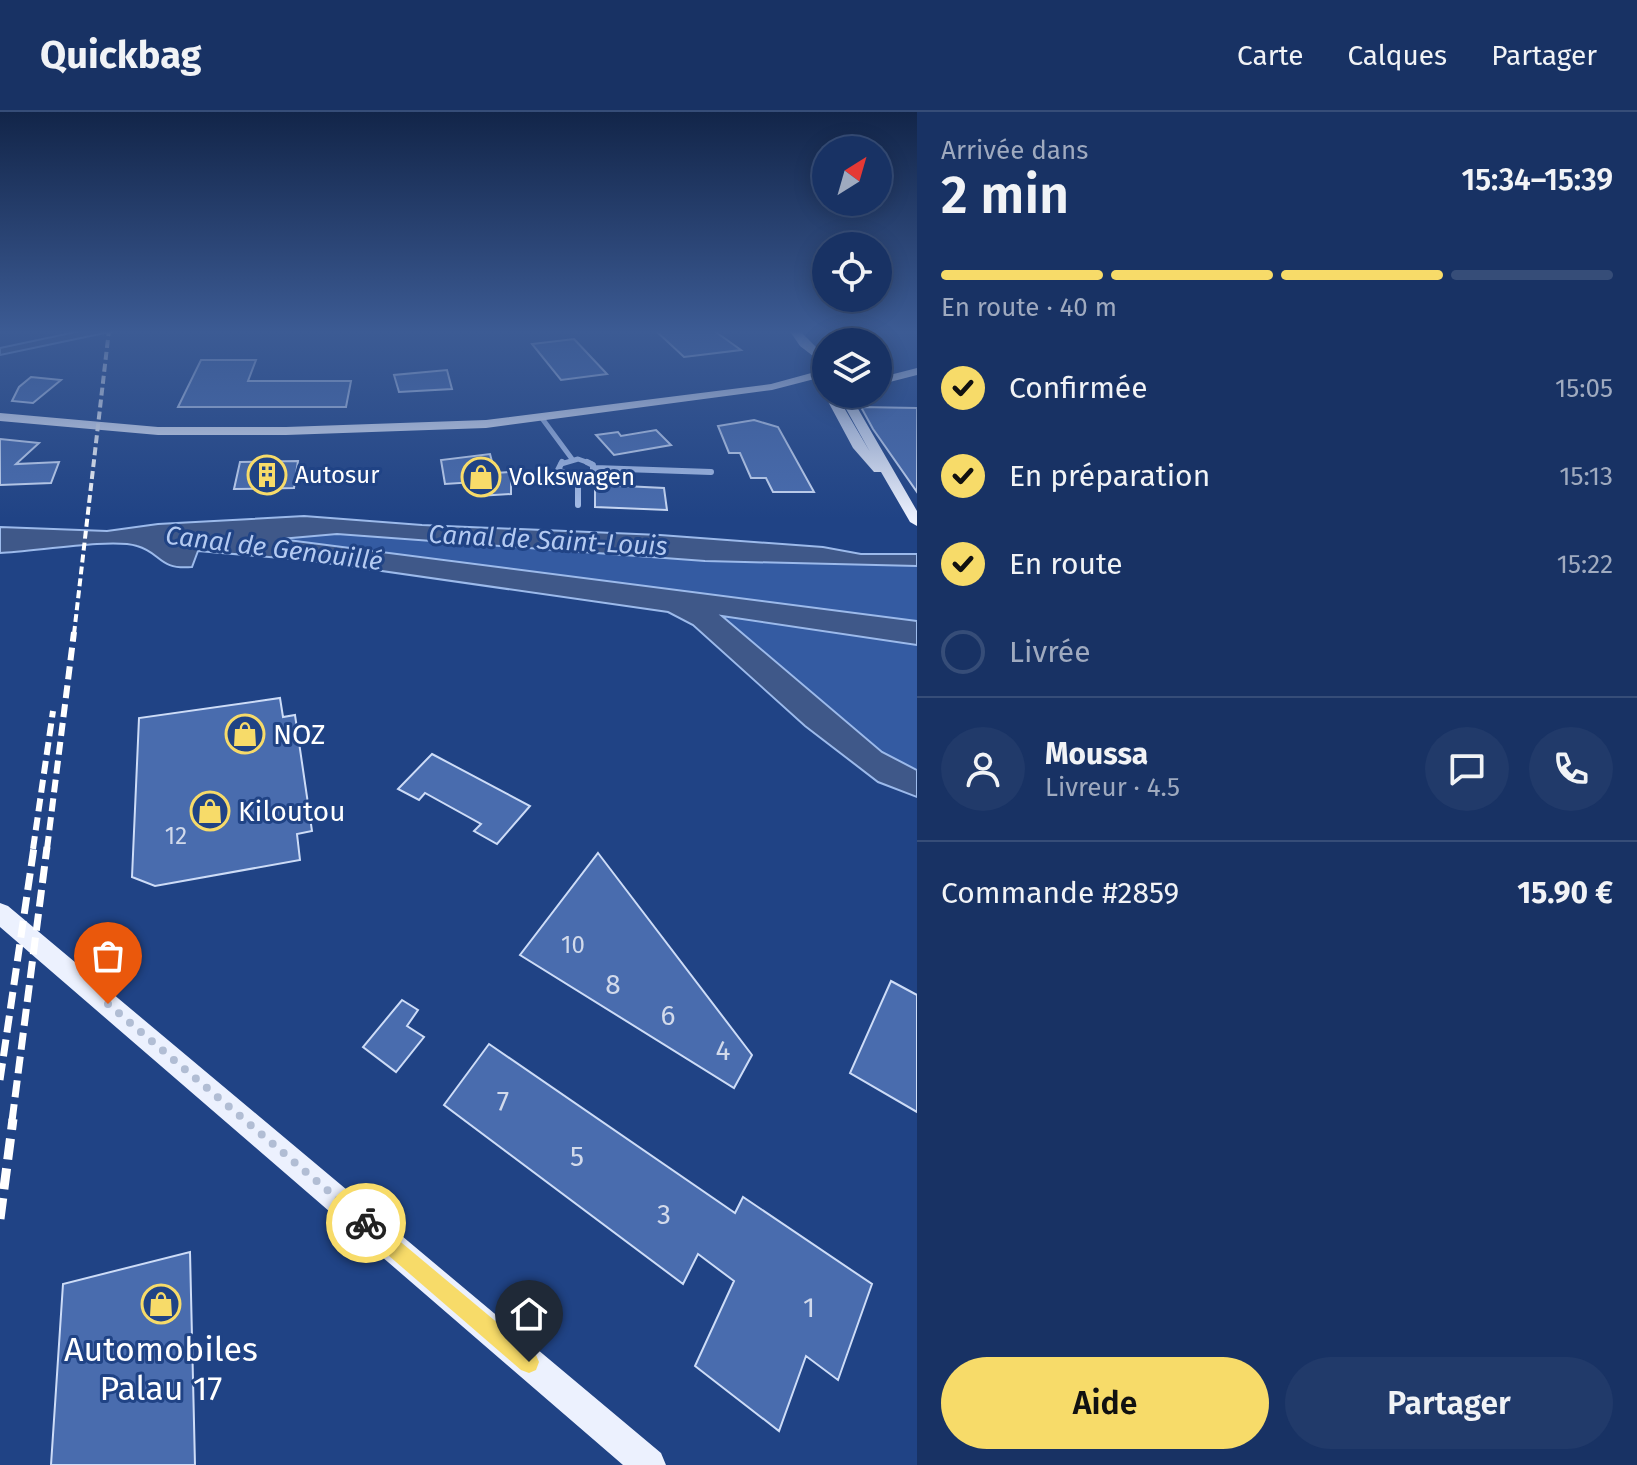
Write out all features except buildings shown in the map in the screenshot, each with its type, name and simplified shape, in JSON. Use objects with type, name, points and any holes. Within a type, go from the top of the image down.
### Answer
[{"type":"main road","points":[[0,417],[158,431],[286,431],[486,424],[725,393]]},
{"type":"main road","points":[[836,408],[859,448],[890,480]]},
{"type":"main road","points":[[852,408],[880,456],[890,480],[917,522]]},
{"type":"main road","points":[[0,913],[649,1465]]},
{"type":"street","points":[[541,417],[572,459]]},
{"type":"street","points":[[595,468],[589,476],[578,478],[558,470],[562,462],[572,459],[589,462],[595,468],[711,472]]},
{"type":"street","points":[[578,478],[578,505]]},
{"type":"shaded area","points":[[337,534],[705,561],[917,566],[917,621],[275,539]]},
{"type":"shaded area","points":[[721,616],[917,645],[917,770],[882,752]]},
{"type":"water","points":[[304,516],[422,525],[660,535],[823,547],[861,554],[917,554],[917,566],[705,561],[337,534],[280,539],[917,621],[917,645],[722,616],[882,752],[917,770],[917,797],[878,782],[805,726],[693,625],[668,612],[305,560],[198,551],[192,567],[173,566],[145,549],[125,544],[91,544],[0,553],[0,527],[107,531],[158,524]]},
{"type":"railway","points":[[74,634],[102,393]]},
{"type":"railway","points":[[47,849],[74,632]]},
{"type":"railway","points":[[33,849],[53,711]]},
{"type":"railway","points":[[0,1080],[34,847]]},
{"type":"railway","points":[[12,1121],[47,847]]},
{"type":"railway","points":[[0,1219],[13,1119]]},
{"type":"way so far","points":[[108,1004],[366,1223]]},
{"type":"place","name":"Autosur","points":[[267,475]]},
{"type":"place","name":"Volkswagen","points":[[481,477]]},
{"type":"place","name":"NOZ","points":[[245,734]]},
{"type":"place","name":"Kiloutou","points":[[210,811]]},
{"type":"place","name":"Automobiles Palau 17","points":[[161,1304]]},
{"type":"route","points":[[366,1223],[529,1362]]},
{"type":"water label","name":"Canal de Saint-Louis","points":[[548,540]]},
{"type":"water label","name":"Canal de Genouillé","points":[[274,548]]}]
